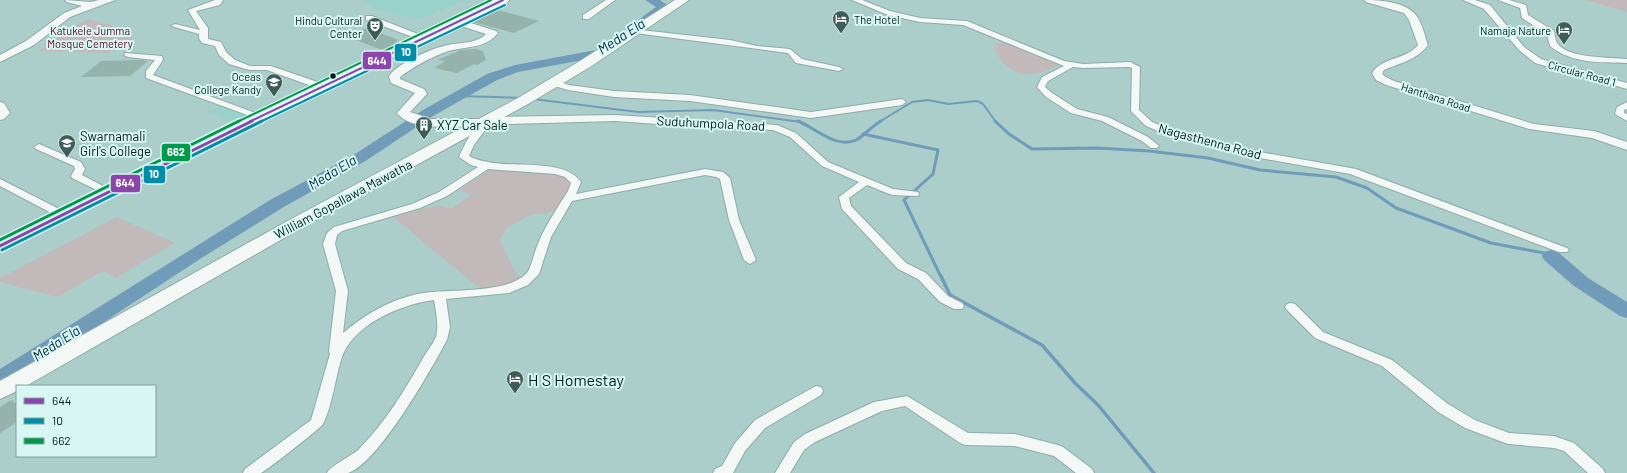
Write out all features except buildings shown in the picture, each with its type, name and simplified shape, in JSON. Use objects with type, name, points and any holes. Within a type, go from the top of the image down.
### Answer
[{"type":"highway","points":[[0,246],[261,117],[503,0]]},
{"type":"main road","name":"William Gopallawa Mawatha","points":[[0,391],[75,347],[299,222],[523,101],[683,0]]},
{"type":"street","points":[[70,0],[91,5]]},
{"type":"street","points":[[3,56],[30,43],[68,15],[91,5],[110,0]]},
{"type":"street","points":[[219,0],[217,3],[192,10],[204,28],[203,38],[205,41],[218,44],[222,53],[232,62],[249,68],[268,68],[323,87]]},
{"type":"street","points":[[586,17],[611,0]]},
{"type":"street","name":"Nagasthenna Road","points":[[856,0],[888,13],[920,20],[964,23],[1013,42],[1051,60],[1071,65],[1094,66],[1124,63],[1136,67],[1135,111],[1149,124],[1161,129],[1260,155],[1352,172],[1563,250]]},
{"type":"street","name":"Hanthana Road","points":[[1369,0],[1407,12],[1414,19],[1423,45],[1420,50],[1413,54],[1380,68],[1377,73],[1380,78],[1390,83],[1427,93],[1533,128],[1594,135],[1627,146]]},
{"type":"street","name":"Circular Road 1","points":[[1467,0],[1487,8],[1514,43],[1525,53],[1538,61],[1627,86]]},
{"type":"street","points":[[1502,0],[1523,7],[1525,16],[1551,34],[1553,44],[1565,53],[1584,58],[1627,61]]},
{"type":"street","points":[[369,18],[424,38]]},
{"type":"street","points":[[458,22],[493,33],[485,41],[442,50],[423,58],[394,76],[395,82],[420,91],[421,94],[403,113],[410,118],[422,122],[488,121]]},
{"type":"street","points":[[175,26],[203,33]]},
{"type":"street","points":[[635,31],[730,42],[756,48],[790,51],[794,58],[799,61],[839,69]]},
{"type":"street","points":[[128,55],[159,58],[150,71],[149,76],[261,117]]},
{"type":"street","points":[[1071,65],[1045,79],[1041,87],[1049,95],[1074,110],[1105,119],[1129,133],[1145,139],[1154,146]]},
{"type":"street","points":[[553,83],[568,87],[614,94],[690,98],[811,115],[902,102]]},
{"type":"street","points":[[0,105],[4,113],[0,117]]},
{"type":"street","points":[[1627,105],[1620,109],[1620,114],[1627,118]]},
{"type":"street","name":"Suduhumpola Road","points":[[488,121],[616,118],[714,125],[774,127],[792,136],[825,164],[892,192],[910,193]]},
{"type":"street","points":[[250,473],[316,423],[335,358],[342,342],[358,327],[386,309],[418,298],[509,289],[524,282],[533,274],[545,237],[568,199],[576,182],[573,177],[556,171],[487,166],[477,164],[464,157],[469,145],[488,121]]},
{"type":"street","points":[[39,147],[78,164],[80,169],[76,176],[109,192]]},
{"type":"street","points":[[335,358],[342,291],[328,244],[332,233],[338,229],[416,206],[443,194],[487,166]]},
{"type":"street","points":[[568,199],[698,173],[719,174],[724,178],[734,220],[750,260]]},
{"type":"street","points":[[866,181],[844,198],[846,206],[902,266],[922,276],[944,298],[958,306]]},
{"type":"street","points":[[0,182],[63,215]]},
{"type":"street","points":[[334,473],[341,471],[364,454],[378,438],[420,376],[442,337],[443,322],[439,295]]},
{"type":"street","points":[[1291,307],[1319,335],[1387,363],[1443,408],[1470,424],[1508,438],[1554,442],[1569,447],[1598,473]]},
{"type":"street","points":[[720,473],[727,471],[740,447],[760,424],[816,391]]},
{"type":"street","points":[[782,473],[799,446],[810,438],[878,406],[907,401],[965,439],[1015,440],[1058,452],[1087,473]]},
{"type":"shaded area","points":[[363,0],[465,0],[420,19],[381,11]]},
{"type":"shaded area","points":[[223,105],[250,115],[234,122],[207,112]]},
{"type":"green space","points":[[1586,0],[1627,0],[1627,12]]},
{"type":"green space","name":"Katukele Jumma Mosque Cemetery","points":[[87,19],[129,30],[115,37],[134,38],[107,53],[38,51]]},
{"type":"green space","points":[[1010,42],[1055,62],[1058,65],[1036,74],[1013,71],[1001,60],[994,46],[998,43]]},
{"type":"green space","points":[[493,169],[563,174],[574,185],[557,209],[545,214],[532,214],[508,227],[500,240],[516,274],[524,279],[501,289],[479,288],[393,217],[439,205],[451,209],[471,195],[460,190],[487,171]]},
{"type":"green space","points":[[117,217],[175,243],[116,278],[103,271],[57,297],[0,282],[0,278]]},
{"type":"waterway","name":"Meda Ela","points":[[644,20],[664,7],[651,0]]},
{"type":"waterway","name":"Meda Ela","points":[[0,379],[193,255],[276,204],[358,159],[428,113],[492,77],[515,69],[600,53],[610,45]]},
{"type":"waterway","points":[[460,96],[522,98]]},
{"type":"waterway","points":[[533,99],[638,112],[713,110],[800,122]]},
{"type":"waterway","points":[[879,122],[912,102],[928,100],[948,104],[977,101],[983,104],[996,122]]},
{"type":"waterway","points":[[864,134],[881,121]]},
{"type":"waterway","points":[[800,122],[833,140],[841,142],[856,140],[864,134]]},
{"type":"waterway","points":[[996,122],[1009,134],[1032,149],[1097,148],[1149,151],[1208,158],[1260,170],[1336,177],[1367,188],[1396,208],[1491,243],[1544,253]]},
{"type":"waterway","points":[[864,134],[938,150],[933,174],[904,200],[941,277]]},
{"type":"waterway","points":[[1551,256],[1581,282],[1627,311]]},
{"type":"waterway","points":[[941,276],[950,295],[1042,345],[1075,383],[1098,405],[1154,473]]},
{"type":"transit line","name":"662","points":[[0,240],[241,120],[491,0]]},
{"type":"transit line","name":"644","points":[[0,246],[243,125],[503,0]]},
{"type":"transit line","name":"10","points":[[2,250],[245,129],[505,5]]},
{"type":"place","name":"The Hotel","points":[[841,34]]},
{"type":"place","name":"Hindu Cultural Center","points":[[375,41]]},
{"type":"place","name":"Namaja Nature","points":[[1564,45]]},
{"type":"place","name":"Oceas College Kandy","points":[[274,97]]},
{"type":"place","name":"XYZ Car Sale","points":[[424,140]]},
{"type":"place","name":"Swarnamali Girl's College","points":[[67,158]]},
{"type":"place","name":"H S Homestay","points":[[515,394]]}]
